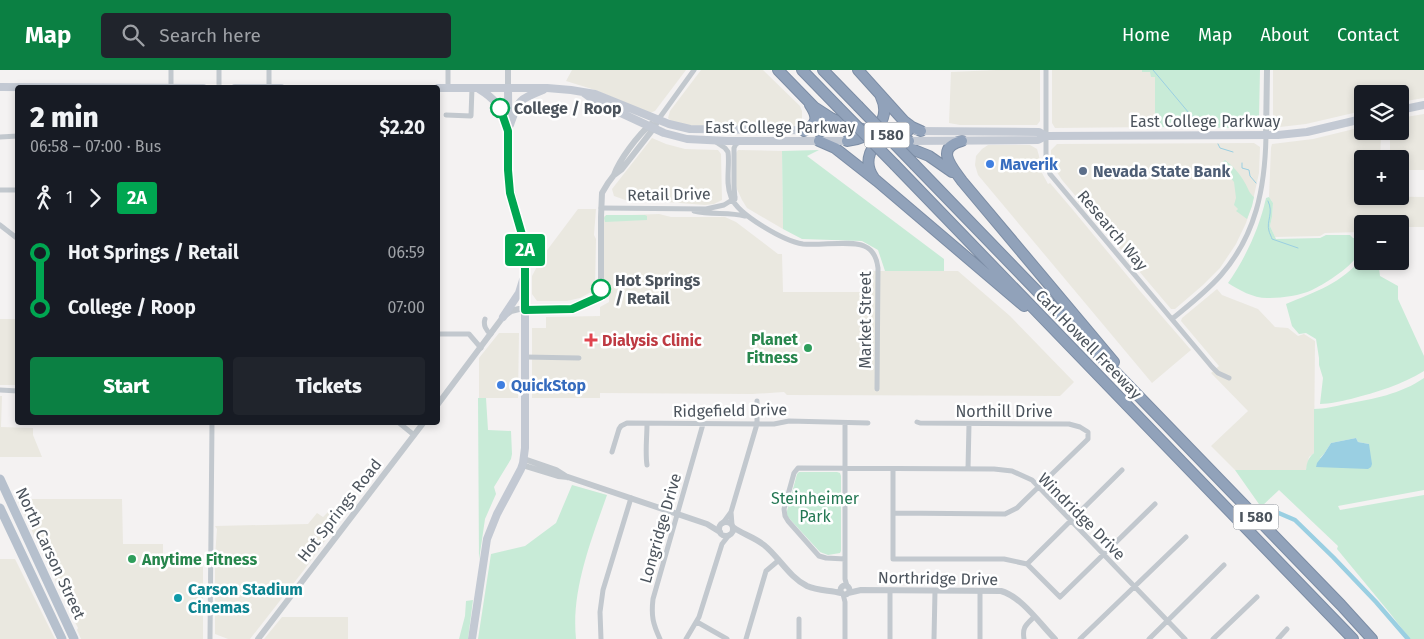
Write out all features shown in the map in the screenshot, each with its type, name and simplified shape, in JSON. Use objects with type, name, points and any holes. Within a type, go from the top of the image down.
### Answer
[{"type":"highway","points":[[778,70],[805,98],[825,115],[929,156],[942,163],[962,181]]},
{"type":"highway","name":"Carl Howell Freeway","points":[[802,70],[1353,639]]},
{"type":"highway","name":"Carl Howell Freeway","points":[[823,70],[1140,396],[1372,639]]},
{"type":"highway","points":[[858,70],[906,123],[921,130]]},
{"type":"highway","points":[[846,136],[857,140],[878,127],[884,112],[883,102],[878,93]]},
{"type":"highway","points":[[804,131],[812,125],[816,117],[805,98]]},
{"type":"highway","points":[[877,181],[872,176],[868,163],[870,151],[883,139],[895,132],[909,136]]},
{"type":"highway","points":[[819,141],[835,148],[877,181],[1032,314],[1114,391]]},
{"type":"highway","points":[[962,141],[956,142],[949,147],[946,156],[948,162],[1133,384],[1140,396]]},
{"type":"main road","points":[[0,87],[15,87]]},
{"type":"main road","name":"East College Parkway","points":[[440,88],[565,89],[595,94],[658,120],[694,130],[804,131],[883,139]]},
{"type":"main road","points":[[475,88],[495,100],[500,108],[508,131]]},
{"type":"main road","points":[[472,639],[487,539],[497,514],[523,462],[525,448],[525,245],[509,183],[508,88]]},
{"type":"main road","points":[[508,131],[516,105],[520,101],[547,88]]},
{"type":"main road","name":"East College Parkway","points":[[584,93],[595,101],[665,133],[681,138],[742,141],[819,141],[846,136]]},
{"type":"main road","points":[[1409,108],[1424,105]]},
{"type":"main road","name":"East College Parkway","points":[[869,133],[962,141],[1038,140],[1046,136],[1266,136],[1307,132],[1354,121]]},
{"type":"main road","name":"East College Parkway","points":[[909,136],[921,130],[1039,132],[1046,136]]},
{"type":"main road","points":[[503,317],[519,293],[525,276]]},
{"type":"main road","name":"North Carson Street","points":[[0,479],[74,639]]},
{"type":"main road","points":[[0,508],[8,496]]},
{"type":"main road","name":"North Carson Street","points":[[0,508],[61,636]]},
{"type":"main road","points":[[61,636],[69,628]]},
{"type":"street","points":[[171,70],[171,85]]},
{"type":"street","points":[[218,85],[219,70]]},
{"type":"street","points":[[269,85],[270,70]]},
{"type":"street","points":[[448,70],[448,88]]},
{"type":"street","points":[[508,70],[508,88]]},
{"type":"street","points":[[658,120],[694,70]]},
{"type":"street","name":"Research Way","points":[[1046,70],[1046,163],[1051,176],[1215,370],[1229,378]]},
{"type":"street","points":[[1172,319],[1221,276],[1244,241],[1254,218],[1265,172],[1267,70]]},
{"type":"street","points":[[446,115],[471,116],[475,88]]},
{"type":"street","name":"Retail Drive","points":[[525,310],[572,309],[601,296],[602,193],[614,176],[622,170],[658,120]]},
{"type":"street","points":[[0,137],[15,136]]},
{"type":"street","points":[[714,140],[728,152],[729,192],[734,201]]},
{"type":"street","points":[[734,201],[734,148],[736,144],[742,141]]},
{"type":"street","points":[[0,190],[15,190]]},
{"type":"street","name":"Retail Drive","points":[[601,208],[714,208],[734,201]]},
{"type":"street","name":"Market Street","points":[[734,201],[747,216],[793,242],[804,244],[855,244],[865,246],[873,253],[878,268],[877,389]]},
{"type":"street","points":[[687,209],[706,214],[747,216]]},
{"type":"street","points":[[0,225],[15,237]]},
{"type":"street","points":[[440,401],[503,317],[511,311],[525,310]]},
{"type":"street","points":[[491,334],[486,331],[485,319],[495,328]]},
{"type":"street","points":[[440,334],[469,334],[481,348]]},
{"type":"street","points":[[525,357],[579,358]]},
{"type":"street","points":[[0,390],[15,391]]},
{"type":"street","points":[[686,639],[697,622],[722,544],[732,532],[731,512],[757,424],[757,400]]},
{"type":"street","name":"Ridgefield Drive","points":[[612,452],[619,429],[627,423],[774,424],[789,421],[868,423]]},
{"type":"street","name":"Northill Drive","points":[[917,422],[1068,424],[1085,430],[1089,434],[1088,439],[1039,487]]},
{"type":"street","points":[[845,423],[845,639]]},
{"type":"street","points":[[647,424],[647,465]]},
{"type":"street","name":"Longridge Drive","points":[[660,639],[653,620],[653,599],[703,424]]},
{"type":"street","points":[[968,469],[969,424]]},
{"type":"street","points":[[210,639],[212,425]]},
{"type":"street","points":[[402,425],[414,435]]},
{"type":"street","name":"Hot Springs Road","points":[[258,639],[422,425]]},
{"type":"street","name":"Northridge Drive","points":[[523,462],[556,470],[568,477],[707,524],[724,536],[743,534]]},
{"type":"street","name":"Windridge Drive","points":[[845,559],[819,556],[784,516],[784,509],[798,468],[994,469],[1012,471],[1024,475],[1039,487],[1185,639]]},
{"type":"street","points":[[893,469],[893,559],[1004,559],[1027,564],[1060,597],[1155,504]]},
{"type":"street","points":[[1027,564],[1122,470]]},
{"type":"street","points":[[893,514],[1005,514],[1017,508],[1039,487]]},
{"type":"street","points":[[601,639],[600,612],[603,590],[630,498]]},
{"type":"street","points":[[722,544],[719,527],[731,512]]},
{"type":"street","name":"Northridge Drive","points":[[707,524],[728,522],[743,534],[764,545],[802,583],[814,588],[826,590],[996,591],[1009,594],[1019,601],[1055,639]]},
{"type":"street","points":[[1080,639],[1186,536]]},
{"type":"street","points":[[746,639],[766,571],[779,560]]},
{"type":"street","points":[[1149,639],[1224,565]]},
{"type":"street","points":[[890,590],[890,639]]},
{"type":"street","points":[[934,590],[934,639]]},
{"type":"street","points":[[980,591],[980,639]]},
{"type":"street","points":[[1213,639],[1257,597]]},
{"type":"street","points":[[1024,639],[1024,627],[1034,617]]},
{"type":"street","points":[[799,619],[799,639]]},
{"type":"street","points":[[697,622],[728,639]]},
{"type":"street","points":[[1278,639],[1287,629]]},
{"type":"shaded area","points":[[572,70],[686,70],[655,111],[650,113],[595,90],[566,81]]},
{"type":"shaded area","points":[[701,70],[763,70],[800,106],[802,111],[802,128],[696,127],[671,121],[668,118],[670,111]]},
{"type":"shaded area","points":[[1040,70],[1040,121],[1037,125],[960,125],[949,123],[951,72]]},
{"type":"shaded area","points":[[1052,70],[1142,70],[1142,72],[1151,72],[1155,77],[1155,127],[1055,128],[1052,123]]},
{"type":"shaded area","points":[[1273,70],[1424,70],[1424,98],[1409,100],[1409,85],[1354,85],[1354,113],[1306,124],[1280,127],[1273,120]]},
{"type":"shaded area","points":[[1424,114],[1424,170],[1409,170],[1409,150],[1390,150],[1390,140],[1409,140],[1409,116]]},
{"type":"shaded area","points":[[1354,129],[1354,140],[1381,140],[1380,150],[1354,150],[1354,205],[1409,205],[1409,197],[1424,197],[1424,227],[1409,227],[1409,215],[1354,215],[1354,232],[1325,233],[1320,236],[1275,237],[1270,226],[1273,203],[1269,197],[1272,144],[1313,139]]},
{"type":"shaded area","points":[[652,138],[685,149],[718,150],[721,154],[722,200],[714,204],[705,205],[628,201],[614,196],[612,189]]},
{"type":"shaded area","points":[[1254,143],[1260,147],[1259,173],[1246,223],[1236,244],[1220,268],[1175,309],[1171,309],[1062,180],[1051,163],[1051,150],[1057,144]]},
{"type":"shaded area","points":[[988,145],[1030,145],[1037,149],[1042,173],[1048,184],[1050,183],[1191,350],[1152,383],[978,175],[975,165],[976,156]]},
{"type":"shaded area","points":[[738,150],[782,151],[783,229],[747,208],[742,200],[736,187],[736,153]]},
{"type":"shaded area","points":[[578,209],[596,209],[594,235],[596,239],[595,290],[580,298],[567,301],[537,301],[532,294],[532,276],[542,257]]},
{"type":"shaded area","points":[[659,214],[671,217],[725,217],[736,222],[778,254],[782,254],[783,292],[873,292],[873,271],[958,271],[1010,316],[1074,382],[1060,396],[787,395],[784,392],[752,394],[600,393],[600,398],[532,398],[532,328],[546,328],[546,317],[600,316],[600,307],[609,302],[609,291],[603,291],[604,216]]},
{"type":"shaded area","points":[[1217,289],[1222,295],[1258,309],[1275,327],[1288,328],[1298,336],[1304,334],[1315,341],[1314,453],[1309,457],[1306,470],[1235,470],[1211,446],[1248,411],[1211,373],[1219,366],[1181,321],[1182,318]]},
{"type":"shaded area","points":[[0,319],[15,319],[15,385],[0,385]]},
{"type":"shaded area","points":[[499,333],[519,333],[518,398],[479,398],[479,358]]},
{"type":"shaded area","points":[[0,396],[2,396],[1,427],[33,428],[33,435],[42,457],[0,457]]},
{"type":"shaded area","points":[[17,499],[122,499],[123,544],[163,544],[163,567],[203,567],[203,639],[81,639],[78,628]]},
{"type":"shaded area","points":[[328,512],[340,520],[250,639],[228,639],[215,634],[217,529],[215,526],[308,524],[317,513],[323,517]]},
{"type":"shaded area","points":[[0,559],[15,559],[55,639],[0,639]]},
{"type":"shaded area","points":[[282,617],[348,617],[348,639],[264,639]]},
{"type":"green space","points":[[1142,70],[1260,70],[1258,123],[1249,128],[1155,127],[1155,77],[1151,77],[1150,72],[1142,72]]},
{"type":"green space","points":[[819,150],[807,156],[944,259],[944,271],[885,271],[878,250],[862,241],[802,239],[783,229],[782,151]]},
{"type":"green space","points":[[1225,160],[1239,174],[1254,197],[1247,219],[1236,211],[1238,209],[1234,205],[1236,198],[1234,182],[1226,172],[1226,166],[1219,166]]},
{"type":"green space","points":[[1269,197],[1273,203],[1270,226],[1276,239],[1350,235],[1354,238],[1354,260],[1346,268],[1318,287],[1301,294],[1262,298],[1232,286],[1228,283],[1241,263],[1251,242],[1260,221],[1266,198]]},
{"type":"green space","points":[[606,215],[645,215],[647,220],[605,222],[604,218]]},
{"type":"green space","points":[[1354,267],[1354,270],[1379,270],[1380,276],[1398,286],[1398,299],[1424,356],[1424,371],[1379,391],[1351,399],[1320,404],[1323,378],[1319,365],[1316,339],[1306,333],[1299,334],[1292,326],[1286,304],[1318,291]]},
{"type":"green space","points":[[1424,378],[1424,490],[1338,506],[1340,510],[1424,495],[1424,639],[1410,639],[1337,549],[1338,546],[1279,490],[1261,507],[1235,470],[1306,470],[1308,460],[1314,453],[1314,409],[1376,398],[1415,384]],"holes":[[[1356,438],[1358,442],[1369,444],[1320,458],[1331,443]]]},
{"type":"green space","points":[[478,398],[486,398],[488,430],[511,431],[512,454],[511,459],[494,487],[496,494],[485,519],[479,560]]},
{"type":"green space","name":"Steinheimer Park","points":[[799,472],[840,473],[840,553],[828,555],[820,552],[787,516]]},
{"type":"green space","points":[[572,485],[607,495],[579,584],[576,602],[576,639],[478,639],[491,554],[525,546],[556,523]]},
{"type":"green space","points":[[473,600],[468,639],[459,639],[465,616],[466,601]]},
{"type":"water","points":[[1356,438],[1358,442],[1369,444],[1371,467],[1368,469],[1316,467],[1331,443]]},
{"type":"waterway","points":[[1153,70],[1190,116],[1199,117],[1207,121],[1208,128]]},
{"type":"waterway","points":[[1218,144],[1220,148],[1233,152]]},
{"type":"waterway","points":[[1242,163],[1242,168],[1249,170],[1250,176],[1256,183]]},
{"type":"waterway","points":[[1268,201],[1270,205],[1268,227],[1272,239],[1298,248]]},
{"type":"waterway","points":[[1274,511],[1295,520],[1376,602],[1408,639]]},
{"type":"bus line","name":"2A","points":[[500,108],[508,131],[510,193],[525,245],[525,310],[572,309],[601,296],[601,289]]},
{"type":"place","name":"College / Roop","points":[[500,108]]},
{"type":"place","name":"Maverik","points":[[990,164]]},
{"type":"place","name":"Nevada State Bank","points":[[1083,171]]},
{"type":"place","name":"Hot Springs / Retail","points":[[601,289]]},
{"type":"place","name":"Dialysis Clinic","points":[[591,340]]},
{"type":"place","name":"Planet Fitness","points":[[808,348]]},
{"type":"place","name":"QuickStop","points":[[501,385]]},
{"type":"place","name":"Anytime Fitness","points":[[132,559]]},
{"type":"place","name":"Carson Stadium Cinemas","points":[[178,598]]}]
